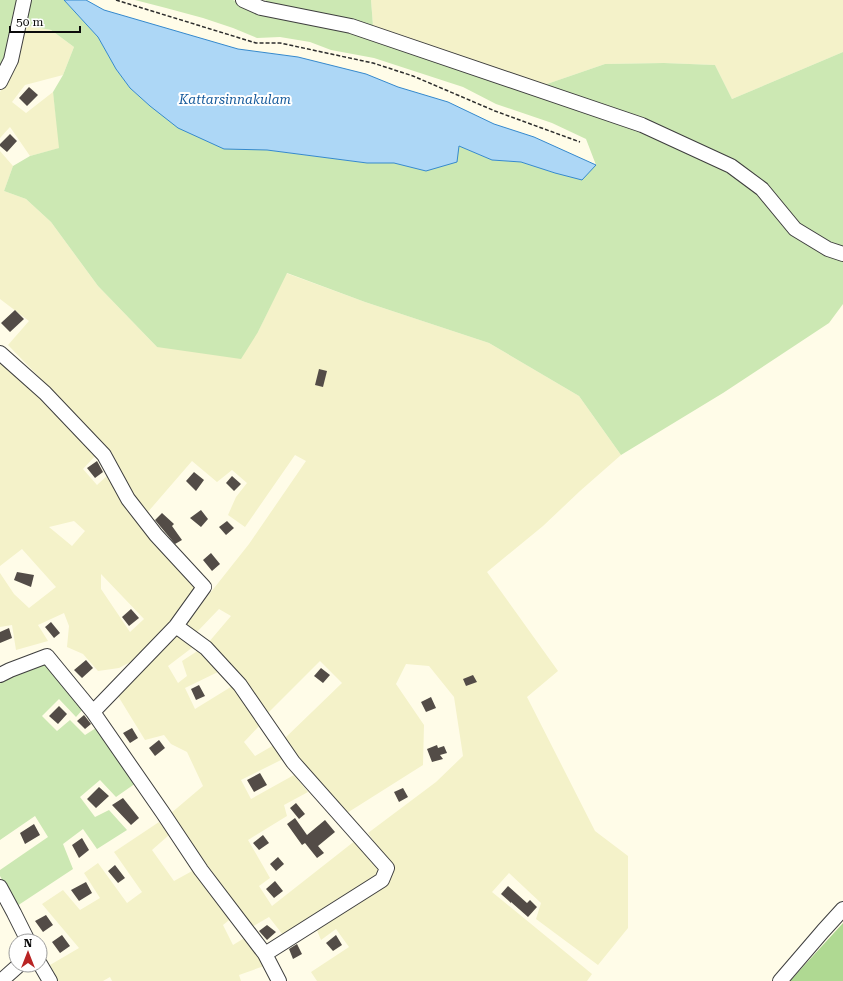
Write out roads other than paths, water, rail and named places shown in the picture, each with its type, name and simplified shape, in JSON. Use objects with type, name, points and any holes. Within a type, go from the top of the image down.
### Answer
[{"type":"street","points":[[0,82],[11,60],[24,0]]},
{"type":"street","points":[[243,0],[351,26],[642,126],[731,166],[762,189],[795,229],[828,249],[843,254]]},
{"type":"street","points":[[0,353],[45,393],[104,455],[128,499],[156,535],[204,587],[176,626],[93,712]]},
{"type":"street","points":[[176,626],[206,648],[240,685],[293,762],[387,868],[382,880],[265,954]]},
{"type":"street","points":[[0,675],[47,656],[93,712],[201,870],[265,954],[279,981]]},
{"type":"street","points":[[0,887],[24,933]]},
{"type":"street","points":[[780,981],[843,909]]},
{"type":"street","points":[[1,981],[10,973]]},
{"type":"water","name":"Kattarsinnakulam","points":[[64,0],[86,0],[104,10],[238,49],[298,57],[366,74],[398,87],[448,102],[494,124],[534,137],[596,165],[582,180],[521,162],[492,160],[459,146],[457,162],[426,171],[394,163],[367,163],[267,150],[224,149],[178,128],[130,88],[116,69],[98,37]]}]
